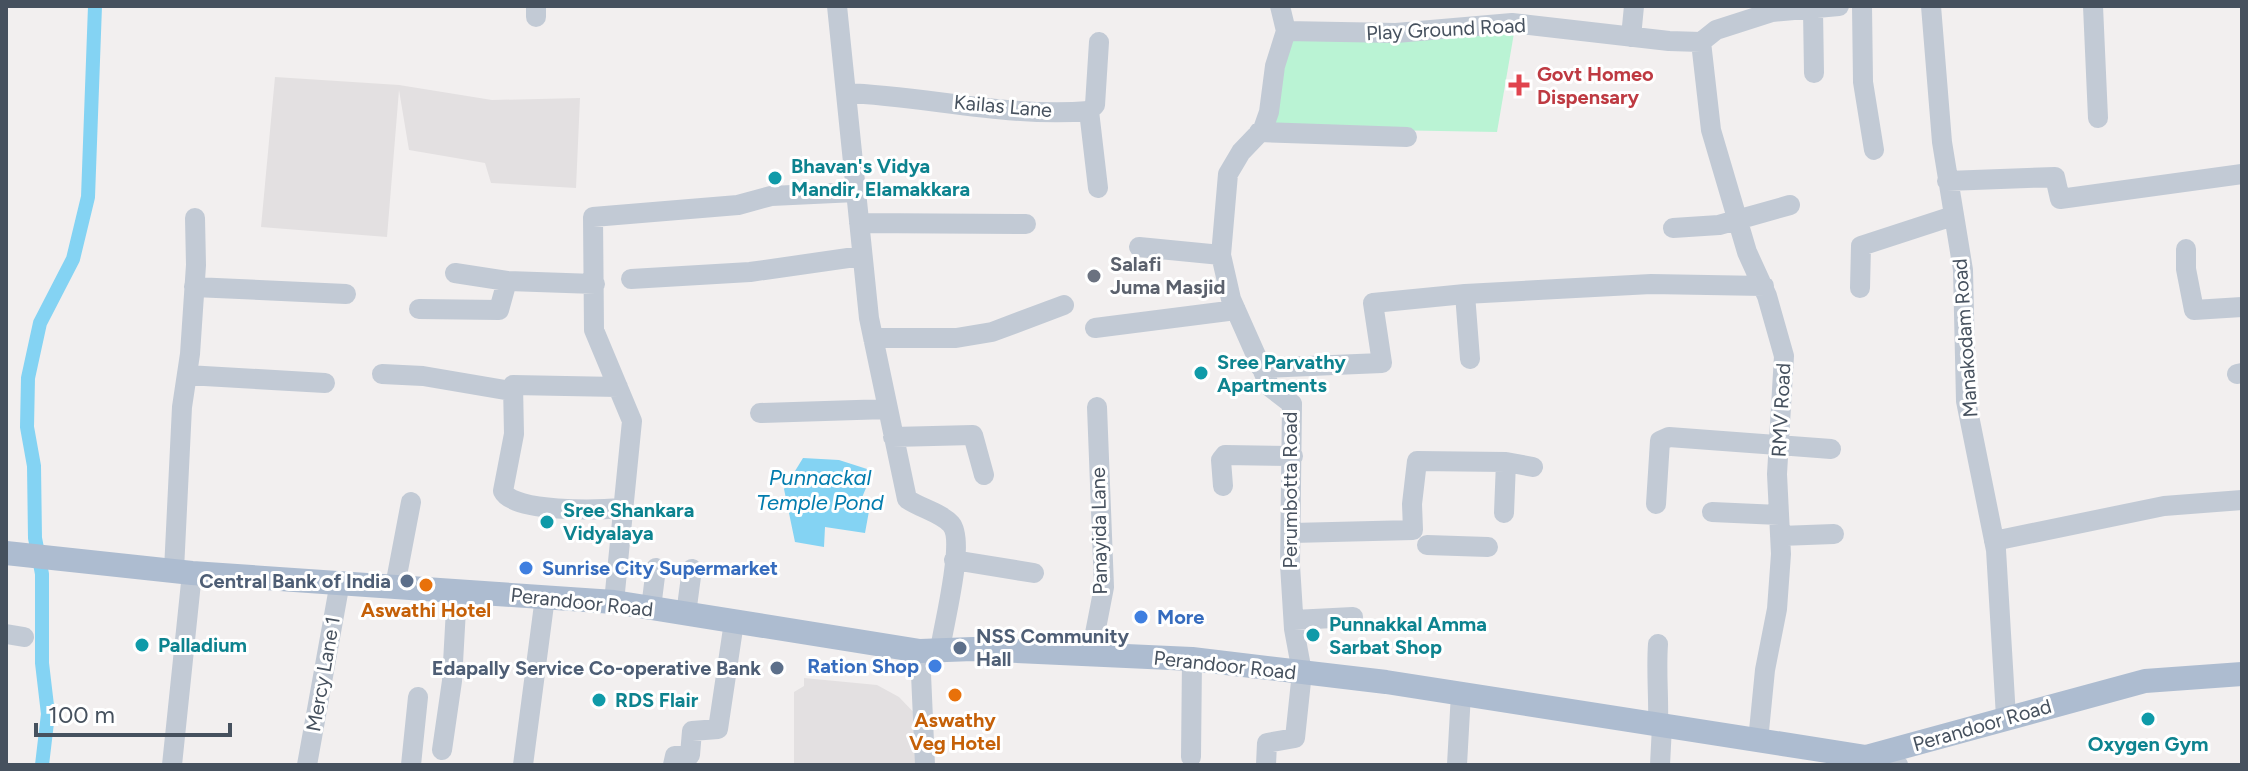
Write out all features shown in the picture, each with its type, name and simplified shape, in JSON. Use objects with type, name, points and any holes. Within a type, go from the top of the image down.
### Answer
[{"type":"main road","name":"Perandoor Road","points":[[13,553],[183,572],[614,602],[930,650],[1192,659],[1461,693],[1758,741],[1834,759],[1866,757],[2145,681],[2242,674]]},
{"type":"street","points":[[837,6],[862,256],[873,338],[893,437],[907,499],[949,522],[955,531],[954,560],[930,650],[925,765]]},
{"type":"street","points":[[1280,6],[1286,31]]},
{"type":"street","points":[[1631,37],[1634,6]]},
{"type":"street","points":[[1701,42],[1738,21],[1772,12],[1839,6]]},
{"type":"street","points":[[1862,6],[1863,82],[1874,150]]},
{"type":"street","name":"Manakodam Road","points":[[1931,6],[1947,181],[1963,270],[1966,401],[1994,541],[2006,717]]},
{"type":"street","points":[[2093,6],[2098,118]]},
{"type":"street","points":[[1805,9],[1814,73]]},
{"type":"street","name":"Play Ground Road","points":[[1286,31],[1396,33],[1468,16],[1521,15],[1631,37],[1701,42]]},
{"type":"street","name":"Perumbotta Road","points":[[1266,765],[1267,743],[1295,738],[1302,672],[1294,620],[1292,404],[1270,387],[1236,310],[1221,255],[1228,174],[1241,152],[1259,132],[1269,112],[1275,66],[1286,31]]},
{"type":"street","points":[[1098,188],[1089,111],[1095,105],[1099,42]]},
{"type":"street","name":"RMV Road","points":[[1701,42],[1711,130],[1747,252],[1764,286],[1784,356],[1779,443],[1777,609],[1765,670],[1758,741]]},
{"type":"street","name":"Kailas Lane","points":[[846,93],[894,95],[1021,110],[1089,111]]},
{"type":"street","points":[[1259,132],[1407,137]]},
{"type":"street","points":[[1947,181],[2055,177],[2060,199],[2242,174]]},
{"type":"street","points":[[614,602],[632,421],[594,330],[593,217],[738,205],[771,196],[856,192]]},
{"type":"street","points":[[1673,228],[1719,225],[1790,205]]},
{"type":"street","points":[[1860,288],[1861,246],[1953,216]]},
{"type":"street","points":[[172,765],[183,572],[182,407],[194,287],[195,218]]},
{"type":"street","points":[[859,223],[1026,224]]},
{"type":"street","points":[[1139,247],[1221,255]]},
{"type":"street","points":[[2186,249],[2186,269],[2194,310],[2242,307]]},
{"type":"street","points":[[631,279],[750,272],[862,256]]},
{"type":"street","points":[[455,273],[507,281],[595,284]]},
{"type":"street","points":[[419,309],[499,310],[507,281]]},
{"type":"street","points":[[1261,368],[1382,363],[1373,303],[1465,294],[1651,284],[1764,286]]},
{"type":"street","points":[[194,287],[346,294]]},
{"type":"street","points":[[1465,294],[1470,359]]},
{"type":"street","points":[[873,338],[956,338],[992,332],[1064,305]]},
{"type":"street","points":[[1095,328],[1236,310]]},
{"type":"street","points":[[382,374],[423,376],[511,391]]},
{"type":"street","points":[[187,375],[325,383]]},
{"type":"street","points":[[618,387],[513,385],[514,434],[503,491],[506,497],[569,509],[622,508]]},
{"type":"street","name":"Panayida Lane","points":[[1091,654],[1104,587],[1097,407]]},
{"type":"street","points":[[760,413],[888,409]]},
{"type":"street","points":[[893,437],[973,435],[984,475]]},
{"type":"street","points":[[1656,504],[1660,441],[1669,437],[1831,449]]},
{"type":"street","points":[[1223,486],[1221,460],[1225,455],[1293,456]]},
{"type":"street","points":[[1422,545],[1412,504],[1417,461],[1506,462],[1533,467]]},
{"type":"street","points":[[1504,513],[1506,462]]},
{"type":"street","points":[[1994,541],[2164,506],[2242,500]]},
{"type":"street","points":[[395,586],[411,502]]},
{"type":"street","points":[[1712,512],[1834,534]]},
{"type":"street","points":[[1292,533],[1422,545],[1488,547]]},
{"type":"street","points":[[954,560],[1034,573]]},
{"type":"street","points":[[651,608],[656,568]]},
{"type":"street","points":[[686,614],[692,569]]},
{"type":"street","name":"Mercy Lane 1","points":[[307,765],[340,582]]},
{"type":"street","points":[[442,750],[452,681],[457,591]]},
{"type":"street","points":[[523,765],[545,597]]},
{"type":"street","points":[[1294,620],[1353,617]]},
{"type":"street","points":[[673,765],[675,756],[690,755],[692,731],[718,729],[734,622]]},
{"type":"street","points":[[1658,644],[1656,677],[1660,689],[1660,765]]},
{"type":"street","points":[[1191,757],[1192,659]]},
{"type":"street","points":[[1457,765],[1461,693]]},
{"type":"street","points":[[411,765],[418,697]]},
{"type":"street","points":[[1866,757],[1898,765]]},
{"type":"shaded area","points":[[275,77],[399,85],[492,100],[580,98],[576,188],[491,183],[485,163],[409,150],[399,90],[387,237],[261,227]]},
{"type":"shaded area","points":[[804,678],[877,685],[899,697],[921,720],[922,765],[794,765],[794,692],[804,686]]},
{"type":"green space","points":[[1514,33],[1497,132],[1272,128],[1290,38]]},
{"type":"water","name":"Punnackal Temple Pond","points":[[803,458],[839,460],[867,469],[868,483],[861,500],[848,506],[869,511],[865,533],[825,527],[824,547],[795,542],[784,489]]},
{"type":"waterway","points":[[42,765],[48,714],[42,663],[42,574],[35,538],[34,466],[27,427],[28,378],[40,323],[73,259],[88,197],[95,6]]},
{"type":"place","name":"Govt Homeo Dispensary","points":[[1519,85]]},
{"type":"place","name":"Bhavan's Vidya Mandir, Elamakkara","points":[[775,178]]},
{"type":"place","name":"Salafi Juma Masjid","points":[[1094,276]]},
{"type":"place","name":"Sree Parvathy Apartments","points":[[1201,373]]},
{"type":"place","name":"Sree Shankara Vidyalaya","points":[[547,522]]},
{"type":"place","name":"Sunrise City Supermarket","points":[[526,568]]},
{"type":"place","name":"Central Bank of India","points":[[407,581]]},
{"type":"place","name":"Aswathi Hotel","points":[[426,585]]},
{"type":"place","name":"More","points":[[1141,617]]},
{"type":"place","name":"Punnakkal Amma Sarbat Shop","points":[[1313,635]]},
{"type":"place","name":"Palladium","points":[[142,645]]},
{"type":"place","name":"NSS Community Hall","points":[[960,648]]},
{"type":"place","name":"Ration Shop","points":[[935,666]]},
{"type":"place","name":"Edapally Service Co-operative Bank","points":[[777,668]]},
{"type":"place","name":"Aswathy Veg Hotel","points":[[955,695]]},
{"type":"place","name":"RDS Flair","points":[[599,700]]},
{"type":"place","name":"Oxygen Gym","points":[[2148,719]]}]
